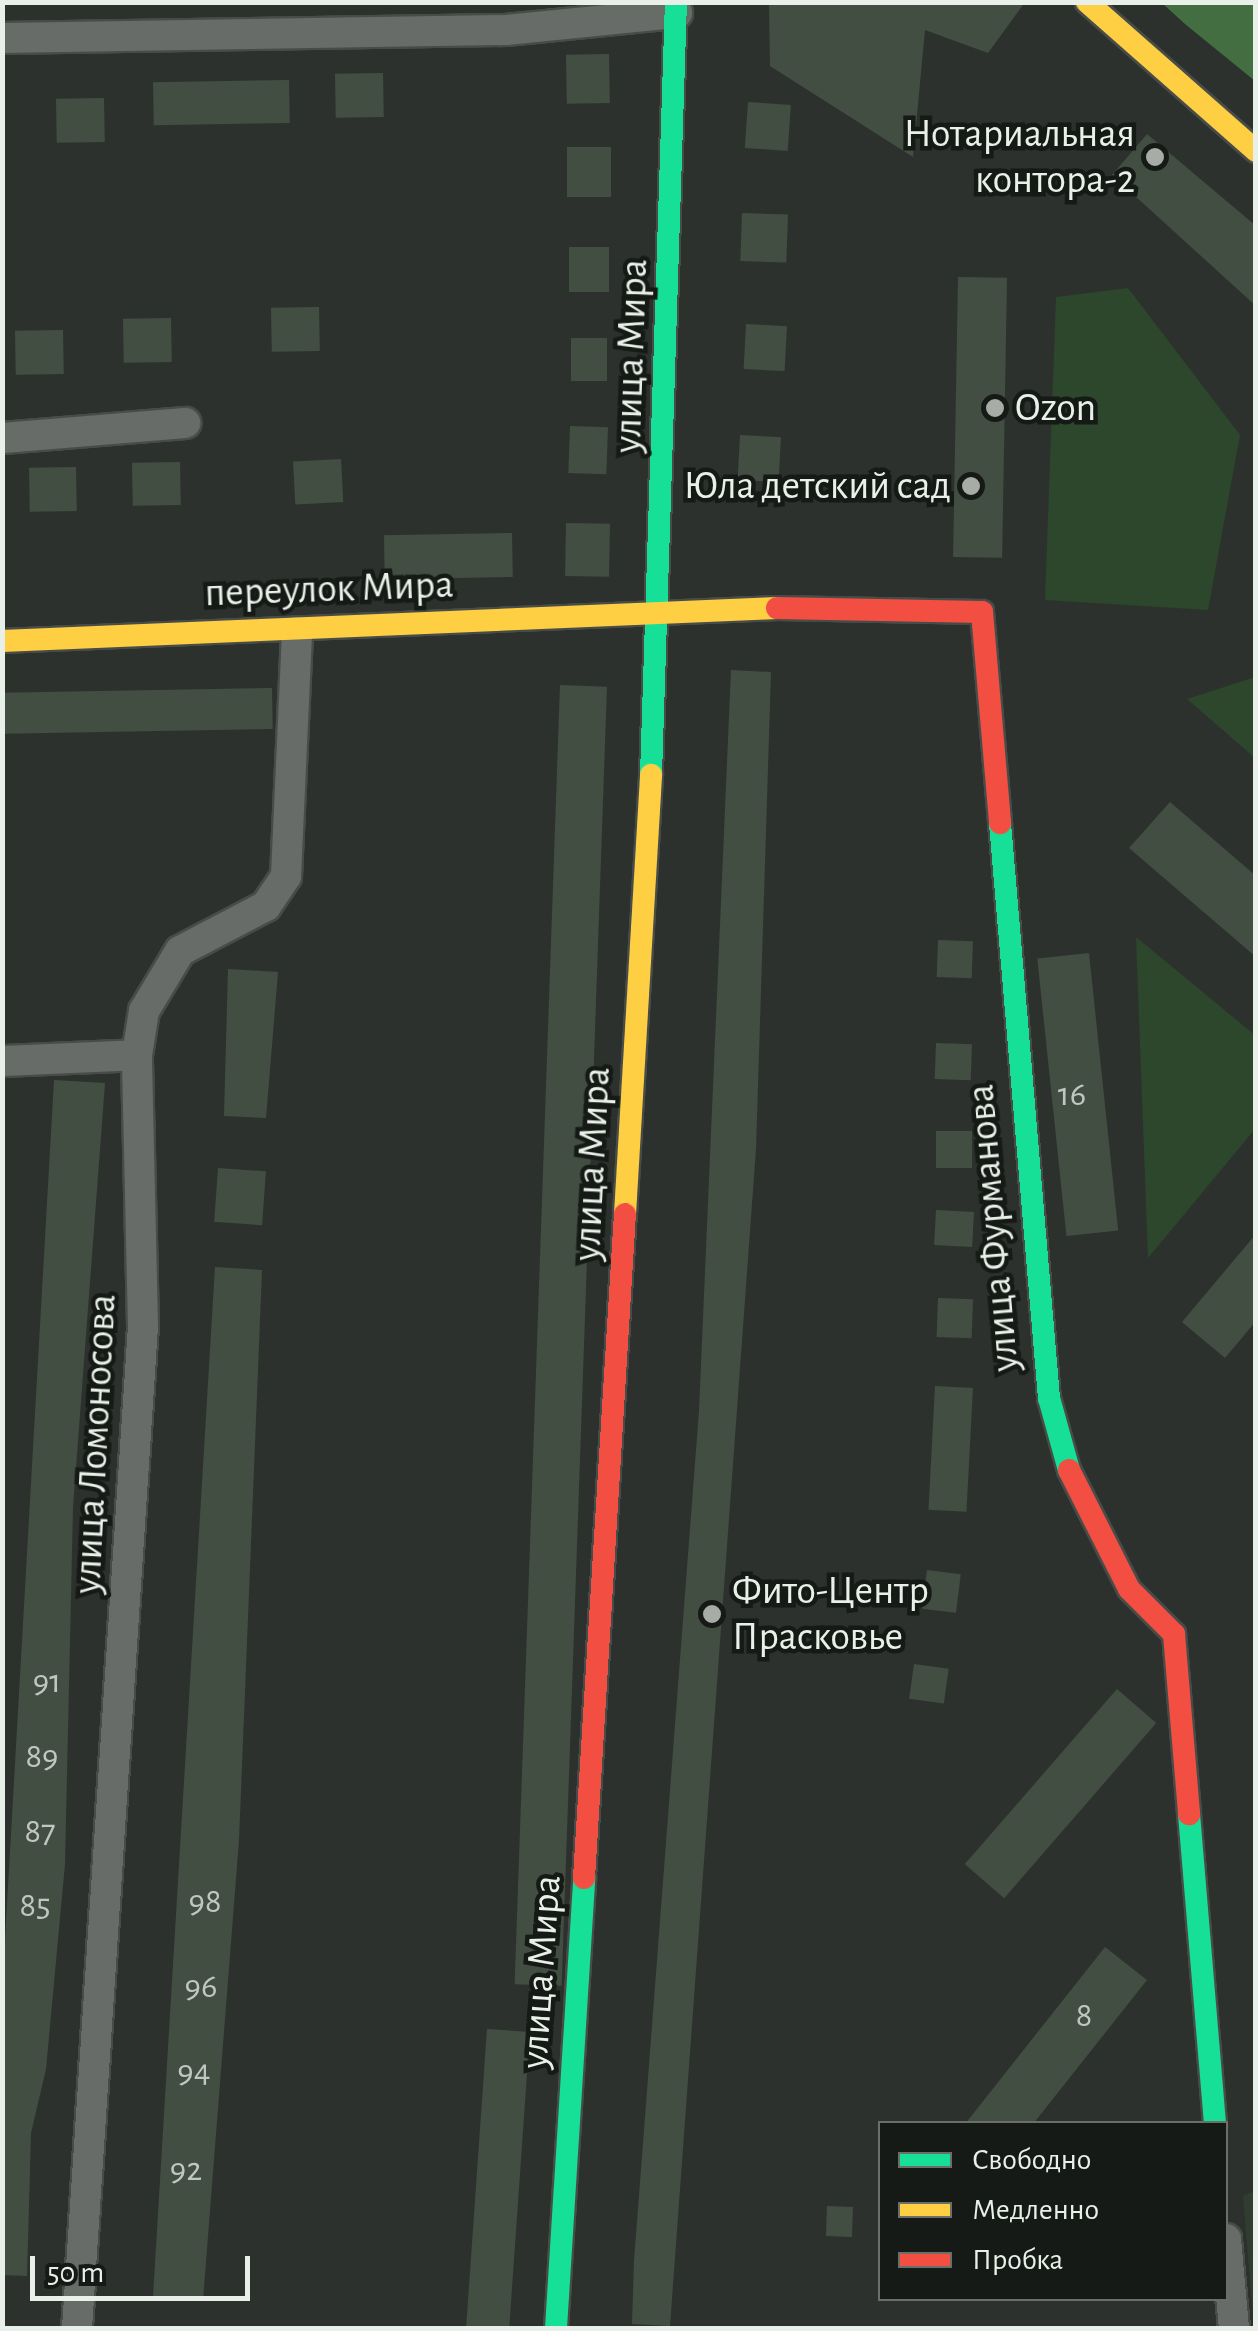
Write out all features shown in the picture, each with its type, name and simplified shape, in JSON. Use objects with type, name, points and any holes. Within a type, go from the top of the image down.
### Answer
[{"type":"street","points":[[1086,2],[1256,151]]},
{"type":"street","points":[[2,38],[506,30],[676,8]]},
{"type":"street","name":"улица Мира","points":[[556,2328],[659,618],[676,8]]},
{"type":"street","points":[[2,438],[185,423]]},
{"type":"street","name":"улица Фурманова","points":[[659,618],[741,607],[982,612],[1049,1398],[1070,1474],[1128,1589],[1174,1634],[1215,2121]]},
{"type":"street","name":"переулок Мира","points":[[2,642],[659,618]]},
{"type":"street","name":"улица Ломоносова","points":[[77,2328],[143,1326],[138,1055],[144,1011],[180,950],[266,906],[286,876],[297,632]]},
{"type":"street","points":[[2,1061],[138,1055]]},
{"type":"street","points":[[1228,2262],[1234,2328]]},
{"type":"shaded area","points":[[1255,2191],[1256,2328],[1254,2328],[1243,2196]]},
{"type":"green space","points":[[1162,3],[1255,3],[1255,81],[1185,24]]},
{"type":"green space","points":[[1128,288],[1240,435],[1208,610],[1045,600],[1056,297]]},
{"type":"green space","points":[[1256,677],[1255,758],[1187,699]]},
{"type":"green space","points":[[1136,937],[1256,1036],[1255,1129],[1148,1258]]},
{"type":"building","points":[[769,2],[1025,2],[988,53],[925,30],[913,157],[770,66]]},
{"type":"building","points":[[609,54],[610,103],[567,104],[566,55]]},
{"type":"building","points":[[383,73],[384,117],[336,118],[335,74]]},
{"type":"building","points":[[289,80],[290,123],[154,125],[153,82]]},
{"type":"building","points":[[104,98],[105,142],[57,143],[56,99]]},
{"type":"building","points":[[748,102],[791,105],[788,151],[745,148]]},
{"type":"building","points":[[1147,134],[1256,226],[1256,306],[1112,175]]},
{"type":"building","points":[[567,147],[611,147],[611,197],[567,197]]},
{"type":"building","points":[[742,213],[788,215],[786,263],[740,261]]},
{"type":"building","points":[[569,247],[609,247],[609,292],[569,292]]},
{"type":"building","points":[[958,277],[1007,278],[1002,558],[953,557]]},
{"type":"building","points":[[319,307],[320,351],[272,352],[271,308]]},
{"type":"building","points":[[171,318],[172,362],[124,363],[123,319]]},
{"type":"building","points":[[746,324],[787,326],[785,371],[744,369]]},
{"type":"building","points":[[63,330],[64,374],[16,375],[15,331]]},
{"type":"building","points":[[571,338],[607,338],[607,381],[571,381]]},
{"type":"building","points":[[570,426],[608,427],[606,474],[568,473]]},
{"type":"building","points":[[740,435],[781,437],[779,482],[738,480]]},
{"type":"building","points":[[341,459],[343,502],[295,504],[293,462]]},
{"type":"building","points":[[180,462],[181,505],[133,506],[132,463]]},
{"type":"building","points":[[76,467],[77,511],[30,512],[29,468]]},
{"type":"building","points":[[566,523],[610,524],[609,577],[565,576]]},
{"type":"building","points":[[512,533],[513,577],[385,579],[384,535]]},
{"type":"building","points":[[731,670],[771,672],[756,1149],[670,2326],[632,2324],[634,2261],[699,1411]]},
{"type":"building","points":[[560,685],[607,687],[562,1986],[515,1984]]},
{"type":"building","points":[[272,688],[273,729],[3,734],[2,693]]},
{"type":"building","points":[[1170,802],[1256,876],[1256,957],[1129,848]]},
{"type":"building","points":[[938,940],[973,941],[972,978],[937,977]]},
{"type":"building","points":[[1089,953],[1118,1230],[1066,1236],[1037,958]]},
{"type":"building","points":[[228,969],[278,972],[266,1118],[224,1116]]},
{"type":"building","points":[[936,1043],[972,1044],[971,1080],[935,1079]]},
{"type":"building","points":[[54,1080],[105,1083],[73,1507],[65,1864],[46,2069],[31,2133],[27,2276],[2,2275],[2,1992]]},
{"type":"building","points":[[936,1131],[972,1131],[972,1168],[936,1168]]},
{"type":"building","points":[[218,1168],[266,1171],[262,1225],[214,1222]]},
{"type":"building","points":[[936,1210],[974,1212],[972,1247],[934,1245]]},
{"type":"building","points":[[1256,1234],[1256,1321],[1225,1358],[1182,1322]]},
{"type":"building","points":[[215,1267],[262,1270],[239,1840],[203,2300],[153,2297]]},
{"type":"building","points":[[938,1298],[973,1299],[972,1338],[937,1337]]},
{"type":"building","points":[[935,1386],[973,1388],[966,1512],[929,1510]]},
{"type":"building","points":[[927,1570],[961,1574],[956,1613],[922,1609]]},
{"type":"building","points":[[914,1664],[949,1669],[944,1704],[909,1699]]},
{"type":"building","points":[[1117,1689],[1156,1723],[1004,1898],[965,1864]]},
{"type":"building","points":[[1105,1947],[1147,1980],[1035,2121],[967,2121]]},
{"type":"building","points":[[487,2029],[530,2032],[509,2328],[466,2328]]},
{"type":"building","points":[[827,2206],[853,2207],[852,2237],[826,2236]]},
{"type":"traffic: fast","points":[[651,775],[676,2]]},
{"type":"traffic: fast","points":[[1000,823],[1049,1398],[1069,1470]]},
{"type":"traffic: fast","points":[[1189,1814],[1215,2121]]},
{"type":"traffic: fast","points":[[556,2328],[584,1878]]},
{"type":"traffic: slow","points":[[1087,2],[1256,151]]},
{"type":"traffic: slow","points":[[2,641],[777,608]]},
{"type":"traffic: slow","points":[[625,1214],[651,775]]},
{"type":"traffic: jam","points":[[777,608],[982,612],[1000,823]]},
{"type":"traffic: jam","points":[[584,1878],[625,1214]]},
{"type":"traffic: jam","points":[[1069,1470],[1129,1589],[1174,1634],[1189,1814]]},
{"type":"place","name":"Нотариальная контора-2","points":[[1155,157]]},
{"type":"place","name":"Ozon","points":[[995,408]]},
{"type":"place","name":"Юла детский сад","points":[[971,486]]},
{"type":"place","name":"Фито-Центр Прасковье","points":[[712,1614]]}]
